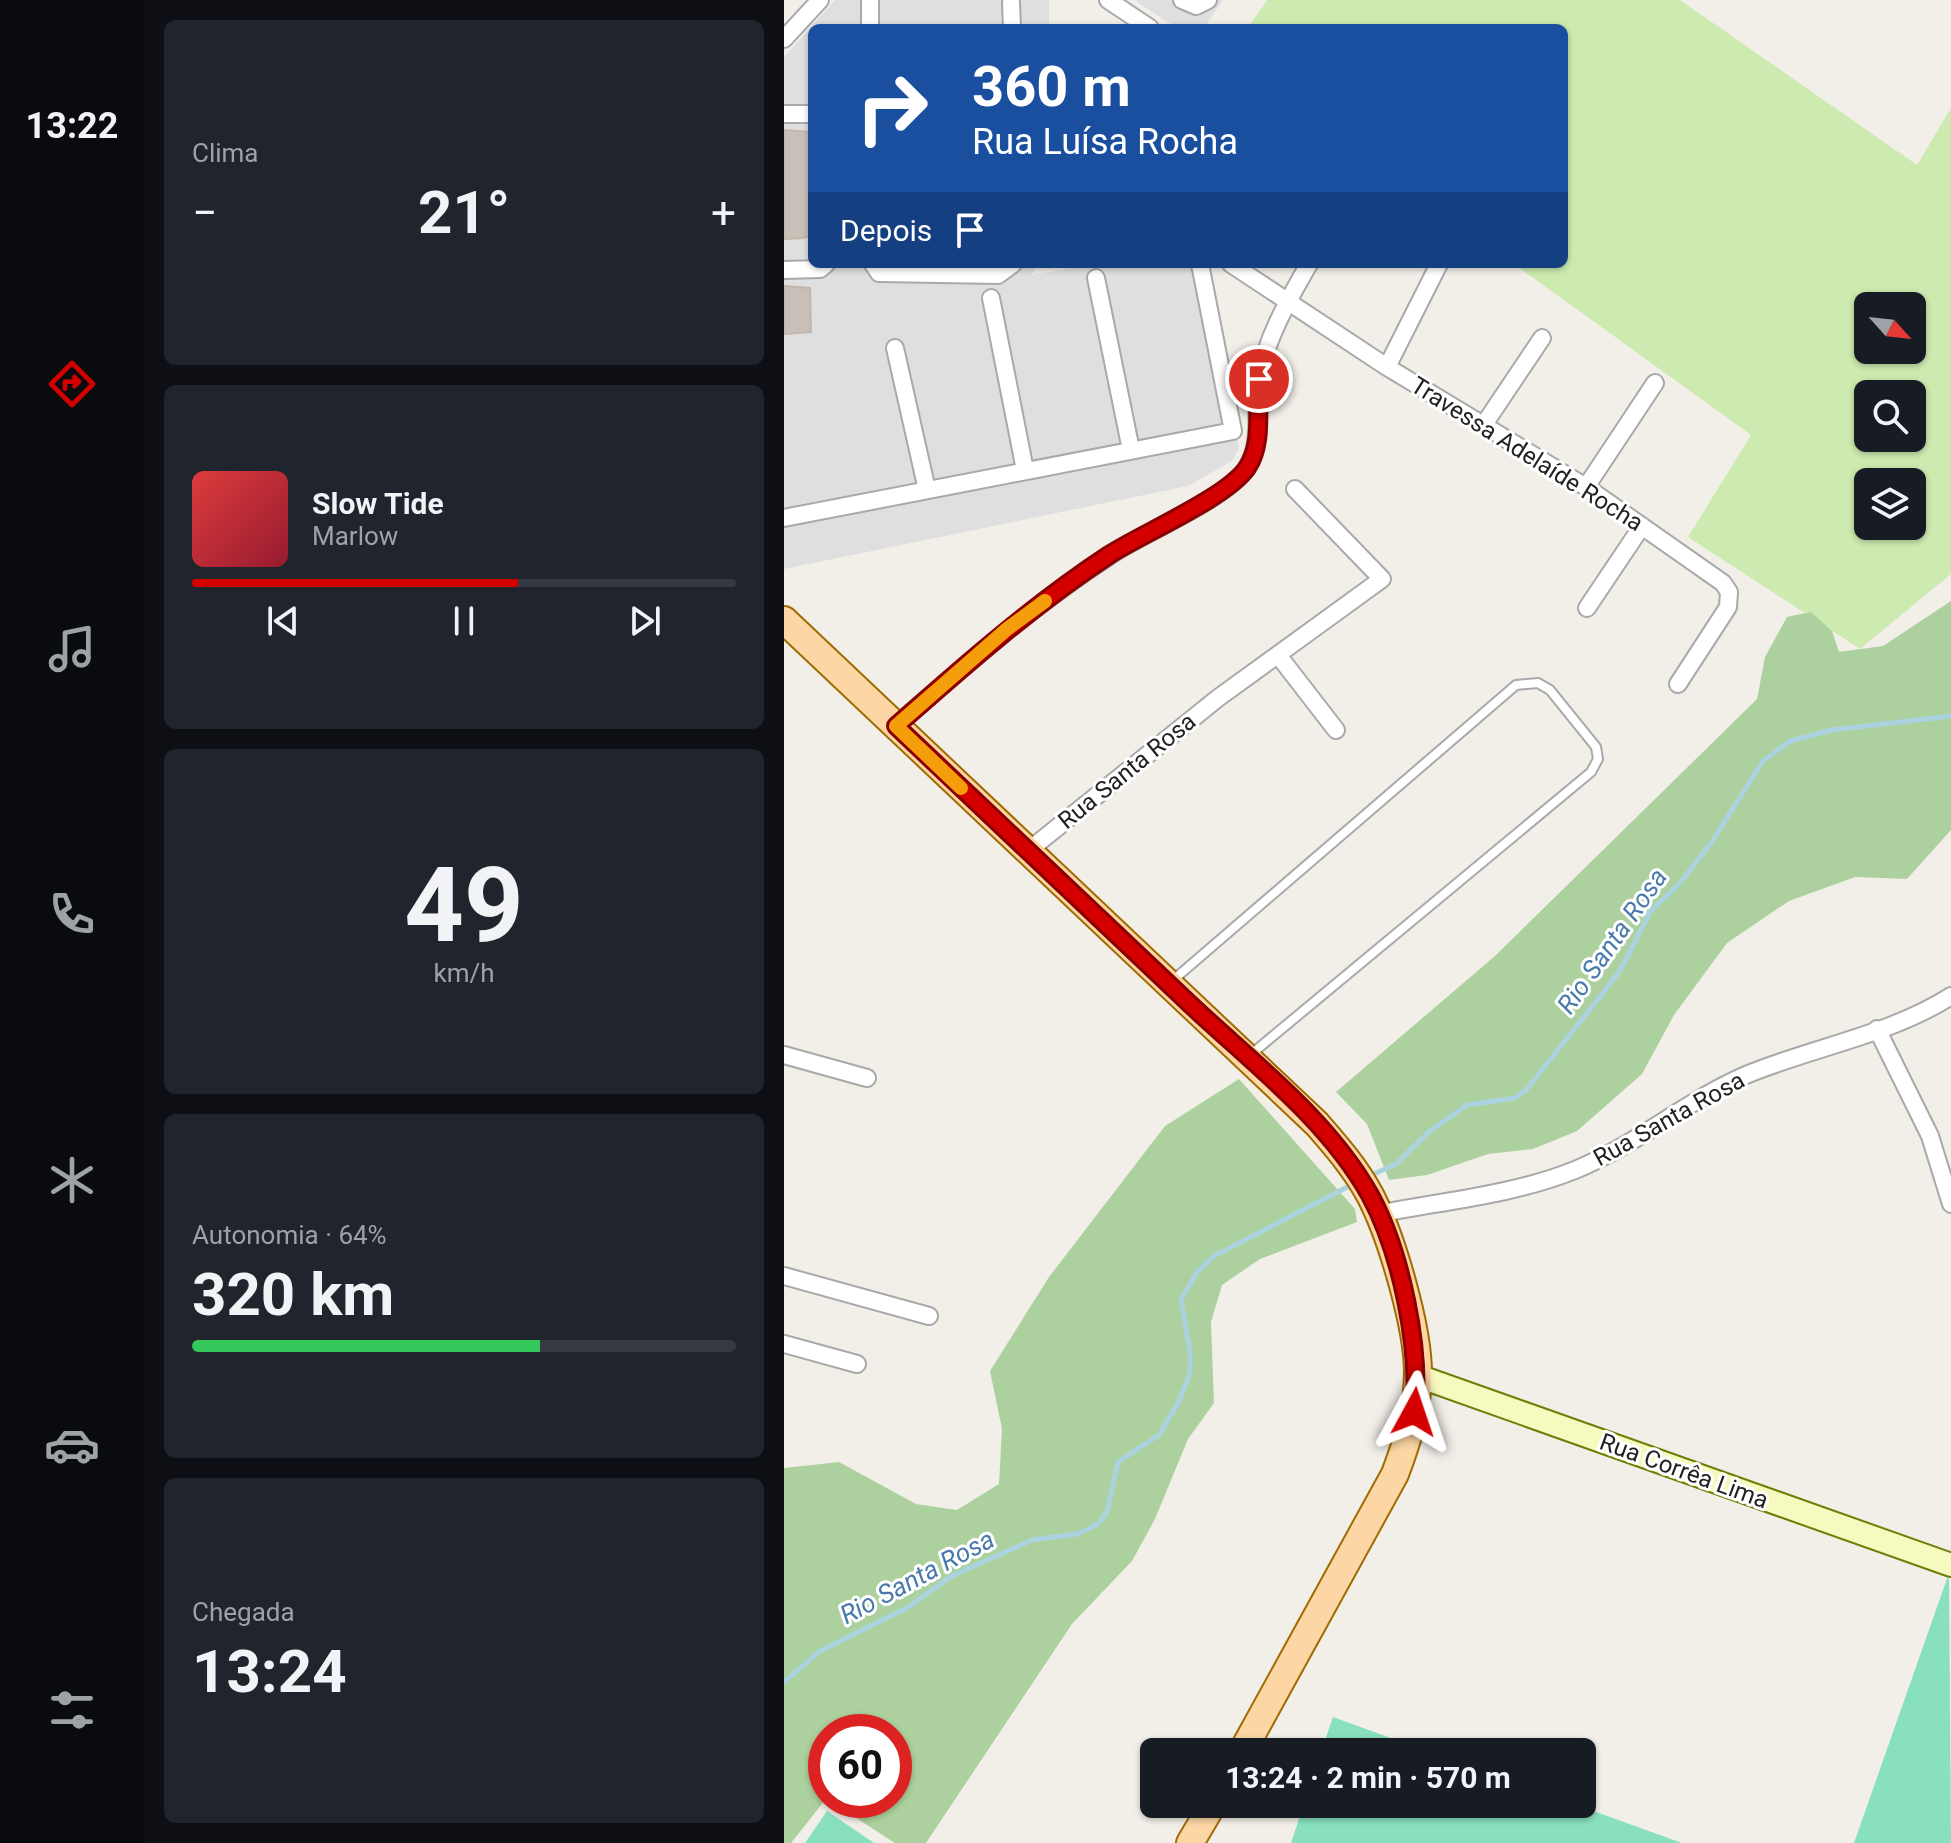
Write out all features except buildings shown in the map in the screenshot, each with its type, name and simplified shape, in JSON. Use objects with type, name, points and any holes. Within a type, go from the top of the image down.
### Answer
[{"type":"main road","points":[[784,620],[1317,1124],[1348,1160],[1375,1206],[1414,1337],[1418,1376],[1414,1412],[1395,1474],[1250,1738]]},
{"type":"main road","points":[[1190,1843],[1205,1818]]},
{"type":"street","points":[[784,39],[820,0]]},
{"type":"street","points":[[870,0],[870,24]]},
{"type":"street","points":[[1108,0],[1144,24]]},
{"type":"street","points":[[1182,0],[1196,6],[1208,0]]},
{"type":"street","points":[[1011,3],[1012,24]]},
{"type":"street","points":[[784,114],[808,114]]},
{"type":"street","points":[[784,270],[821,268]]},
{"type":"street","points":[[876,268],[879,273],[998,275],[1008,268]]},
{"type":"street","points":[[784,518],[1233,431],[1201,268]]},
{"type":"street","name":"Travessa Adelaíde Rocha","points":[[1237,268],[1387,367],[1485,423],[1586,487],[1723,583],[1730,599],[1724,616],[1678,684]]},
{"type":"street","points":[[896,726],[1033,611],[1109,555],[1238,478],[1254,454],[1259,379],[1288,300],[1307,268]]},
{"type":"street","points":[[1387,367],[1437,268]]},
{"type":"street","points":[[1096,278],[1131,450]]},
{"type":"street","points":[[991,298],[1025,470]]},
{"type":"street","points":[[1485,423],[1542,338]]},
{"type":"street","points":[[895,348],[927,490]]},
{"type":"street","points":[[1586,487],[1655,383]]},
{"type":"street","name":"Rua Santa Rosa","points":[[1028,851],[1218,698],[1382,579],[1295,489]]},
{"type":"street","points":[[1587,608],[1642,526]]},
{"type":"street","points":[[1278,655],[1336,730]]},
{"type":"street","name":"Rua Santa Rosa","points":[[1375,1206],[1508,1190],[1574,1170],[1646,1134],[1742,1077],[1923,1012],[1951,996]]},
{"type":"street","points":[[1877,1029],[1930,1136],[1951,1204]]},
{"type":"street","points":[[784,1055],[867,1078]]},
{"type":"street","points":[[784,1276],[929,1316]]},
{"type":"street","points":[[784,1344],[857,1364]]},
{"type":"street","name":"Rua Corrêa Lima","points":[[1418,1376],[1951,1565]]},
{"type":"lane","points":[[1169,984],[1516,685],[1538,683],[1550,690],[1596,747],[1598,759],[1591,772],[1247,1058]]},
{"type":"shaded area","points":[[835,0],[1049,0],[1049,24],[814,24]]},
{"type":"shaded area","points":[[1134,0],[1223,0],[1207,24],[1171,24]]},
{"type":"shaded area","points":[[808,30],[808,268],[1035,268],[1032,275],[1073,268],[1207,268],[1239,448],[1232,461],[1188,486],[784,569],[784,57]]},
{"type":"green space","points":[[1267,0],[1680,0],[1917,165],[1951,108],[1951,574],[1860,649],[1688,537],[1751,435],[1520,268],[1568,268],[1568,24],[1251,24]]},
{"type":"green space","points":[[1951,601],[1951,830],[1907,879],[1855,877],[1789,901],[1727,943],[1674,1015],[1642,1074],[1577,1131],[1533,1149],[1488,1154],[1427,1175],[1389,1180],[1367,1124],[1336,1092],[1495,956],[1757,699],[1765,657],[1787,617],[1811,612],[1832,631],[1839,652],[1883,646]]},
{"type":"green space","points":[[1239,1079],[1355,1209],[1357,1222],[1260,1259],[1222,1285],[1211,1322],[1214,1403],[1188,1439],[1155,1519],[1132,1561],[1072,1624],[926,1843],[895,1843],[856,1818],[912,1818],[912,1714],[808,1714],[808,1818],[811,1818],[791,1843],[784,1843],[784,1468],[839,1462],[916,1504],[957,1510],[999,1484],[1002,1429],[990,1371],[1049,1277],[1165,1126]]},
{"type":"green space","points":[[1949,1573],[1951,1843],[1854,1843]]},
{"type":"green space","points":[[1333,1717],[1391,1738],[1326,1738]]},
{"type":"green space","points":[[1596,1812],[1682,1843],[1291,1843],[1299,1818],[1596,1818]]},
{"type":"green space","points":[[822,1818],[837,1818],[874,1843],[805,1843]]},
{"type":"waterway","name":"Rio Santa Rosa","points":[[1367,1177],[1396,1164],[1430,1131],[1467,1105],[1515,1098],[1527,1089],[1620,971],[1650,912],[1679,884],[1711,843],[1763,761],[1790,741],[1832,730],[1951,716]]},
{"type":"waterway","name":"Rio Santa Rosa","points":[[784,1682],[820,1651],[907,1608],[950,1577],[1032,1540],[1077,1534],[1097,1525],[1107,1512],[1118,1462],[1159,1435],[1178,1403],[1190,1374],[1190,1351],[1181,1300],[1197,1272],[1214,1256],[1355,1183]]},
{"type":"slow traffic","points":[[961,788],[896,726],[1007,629],[1045,601]]},
{"type":"route","points":[[1259,379],[1257,441],[1247,468],[1238,478],[1109,555],[1007,629],[896,726],[1317,1124],[1345,1155],[1371,1197],[1401,1287],[1414,1337],[1418,1369],[1414,1412]]}]
